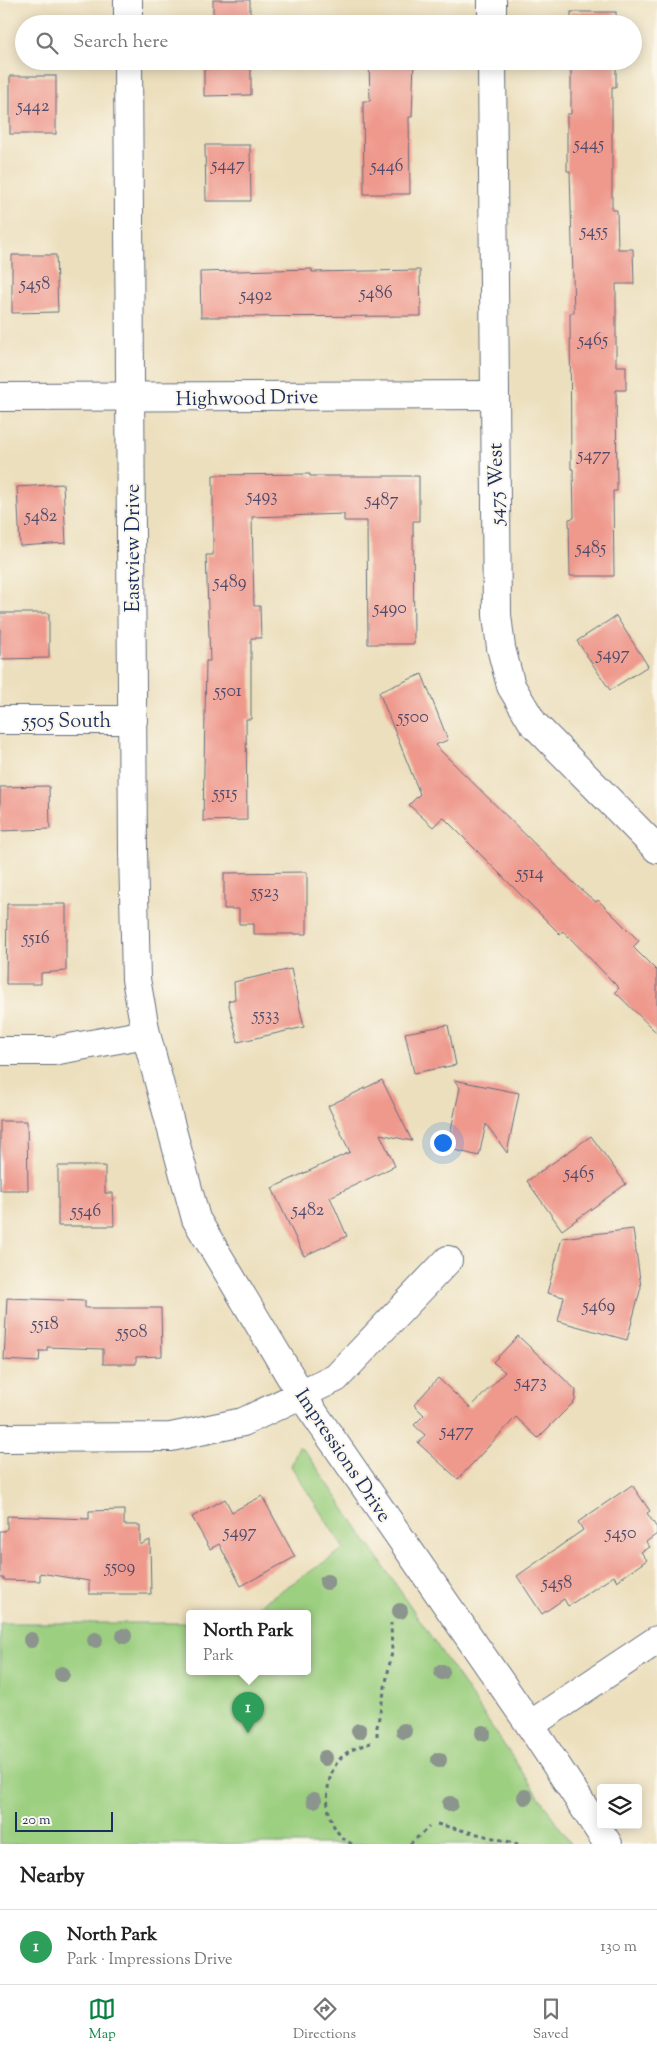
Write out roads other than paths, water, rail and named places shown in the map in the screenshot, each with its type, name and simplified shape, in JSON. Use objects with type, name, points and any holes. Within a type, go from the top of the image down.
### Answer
[{"type":"street","points":[[128,0],[128,15]]},
{"type":"street","points":[[492,0],[492,15]]},
{"type":"street","name":"Eastview Drive","points":[[128,70],[134,720],[133,851],[136,979],[146,1034]]},
{"type":"street","name":"5475 West","points":[[492,70],[497,615],[501,648],[511,686],[533,723],[657,849]]},
{"type":"street","name":"Highwood Drive","points":[[0,397],[495,395]]},
{"type":"street","name":"5505 South","points":[[0,720],[134,720]]},
{"type":"street","points":[[0,1051],[53,1051],[146,1034]]},
{"type":"street","name":"Impressions Drive","points":[[146,1034],[196,1219],[302,1396],[530,1725],[608,1844]]},
{"type":"street","points":[[0,1438],[170,1437],[243,1422],[302,1396],[336,1378],[448,1260]]},
{"type":"street","points":[[530,1725],[657,1640]]},
{"type":"place","name":"North Park","points":[[248,1733]]}]
